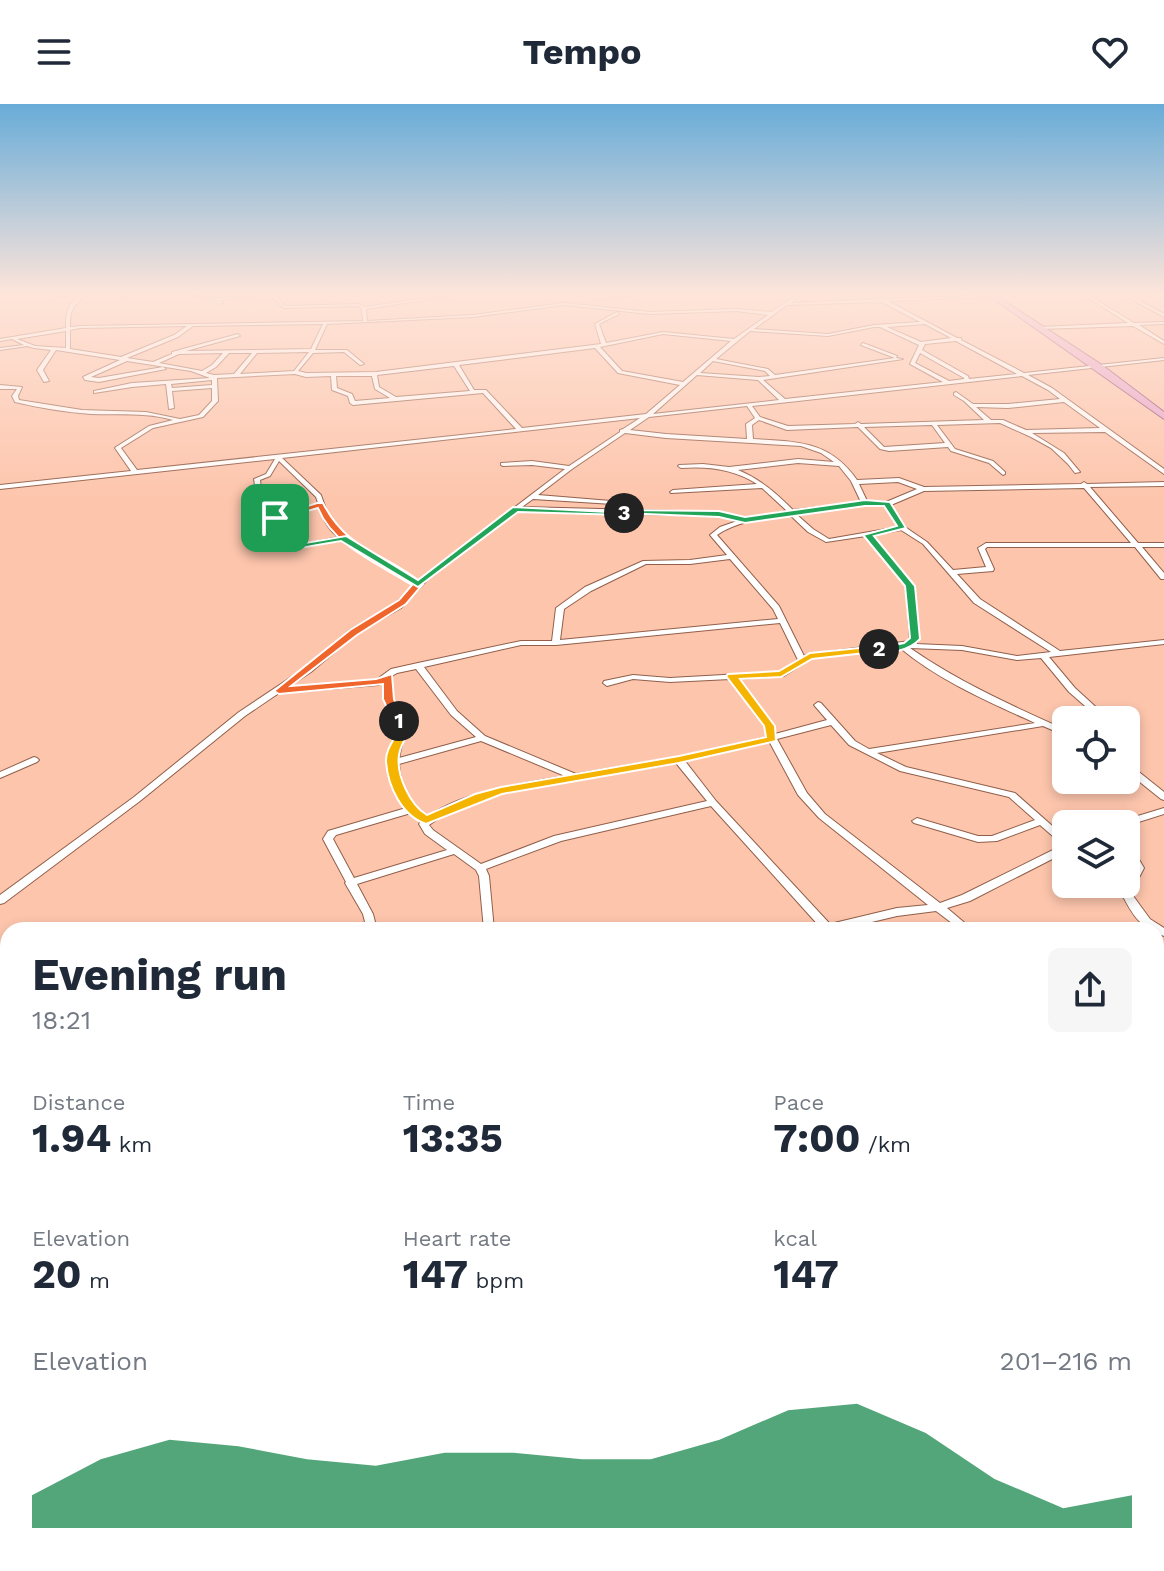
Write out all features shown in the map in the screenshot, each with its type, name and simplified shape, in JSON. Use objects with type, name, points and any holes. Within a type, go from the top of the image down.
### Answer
[{"type":"main road","points":[[1094,363],[1164,416]]},
{"type":"street","points":[[44,363],[40,370],[46,381]]},
{"type":"street","points":[[114,363],[85,378],[99,380],[167,368]]},
{"type":"street","points":[[150,363],[201,374],[214,381]]},
{"type":"street","points":[[201,374],[216,363]]},
{"type":"street","points":[[236,375],[246,363]]},
{"type":"street","points":[[295,372],[302,363]]},
{"type":"street","points":[[170,390],[236,375],[295,372],[374,374],[460,363]]},
{"type":"street","points":[[612,363],[620,372],[684,384]]},
{"type":"street","points":[[0,900],[137,799],[242,714],[279,691],[353,632],[403,602],[418,584],[570,468],[647,416],[709,363]]},
{"type":"street","points":[[742,363],[749,369],[766,370],[773,376]]},
{"type":"street","points":[[698,374],[759,379],[867,363]]},
{"type":"street","points":[[947,363],[967,381]]},
{"type":"street","points":[[1004,363],[1065,400],[1164,472]]},
{"type":"street","points":[[0,487],[1128,363]]},
{"type":"street","points":[[456,364],[472,390]]},
{"type":"street","points":[[912,364],[949,383]]},
{"type":"street","points":[[167,368],[163,378],[168,382],[171,408]]},
{"type":"street","points":[[374,374],[377,388],[395,399]]},
{"type":"street","points":[[333,375],[334,389],[350,395],[352,402],[472,390],[487,392],[520,429]]},
{"type":"street","points":[[759,379],[783,400]]},
{"type":"street","points":[[96,392],[168,382],[214,381]]},
{"type":"street","points":[[135,472],[118,448],[151,427],[203,415],[215,401],[214,381]]},
{"type":"street","points":[[0,387],[20,388],[15,396],[17,401],[34,405],[131,412],[178,420]]},
{"type":"street","points":[[956,394],[974,405],[979,414],[989,421]]},
{"type":"street","points":[[974,405],[1017,406],[1065,400]]},
{"type":"street","points":[[748,404],[758,418],[787,428],[1001,421],[1028,431],[1070,460],[1077,472]]},
{"type":"street","points":[[750,441],[749,424],[758,418]]},
{"type":"street","points":[[933,423],[947,445]]},
{"type":"street","points":[[858,424],[882,448],[947,445],[991,462],[1003,473]]},
{"type":"street","points":[[787,428],[801,444]]},
{"type":"street","points":[[1028,431],[1104,430]]},
{"type":"street","points":[[622,431],[801,444],[829,452],[857,482],[865,503]]},
{"type":"street","points":[[259,497],[257,478],[268,475],[278,457]]},
{"type":"street","points":[[278,457],[319,496],[326,518],[343,538],[418,584]]},
{"type":"street","points":[[727,469],[798,461],[840,464]]},
{"type":"street","points":[[503,464],[532,463],[570,468]]},
{"type":"street","points":[[681,466],[708,464],[763,485],[792,515],[828,541],[902,528]]},
{"type":"street","points":[[857,482],[899,480],[923,489]]},
{"type":"street","points":[[1084,484],[1164,577]]},
{"type":"street","points":[[802,659],[776,608],[713,535],[723,526],[745,520],[865,503],[887,504],[923,489],[1164,484]]},
{"type":"street","points":[[673,492],[763,485]]},
{"type":"street","points":[[533,497],[611,503]]},
{"type":"street","points":[[320,504],[270,521],[277,534],[291,548],[343,538]]},
{"type":"street","points":[[887,504],[902,528],[925,543],[977,601],[1058,653]]},
{"type":"street","points":[[516,509],[719,514],[745,520]]},
{"type":"street","points":[[868,535],[910,586],[915,639],[905,646]]},
{"type":"street","points":[[954,572],[990,569],[981,548],[986,545],[1164,545]]},
{"type":"street","points":[[556,643],[560,608],[639,564],[731,557]]},
{"type":"street","points":[[279,691],[378,682],[394,671],[521,643],[556,643],[781,621]]},
{"type":"street","points":[[607,683],[633,677],[670,680],[781,674],[802,659],[905,646],[962,648],[1010,658],[1164,642]]},
{"type":"street","points":[[905,646],[937,672],[975,693],[1052,727]]},
{"type":"street","points":[[1043,655],[1072,690],[1090,706]]},
{"type":"street","points":[[418,665],[454,713],[482,738],[578,778]]},
{"type":"street","points":[[388,676],[388,699],[403,732],[393,750],[392,763],[410,810],[426,820]]},
{"type":"street","points":[[732,676],[769,726],[772,739],[803,795],[822,816],[958,922]]},
{"type":"street","points":[[818,705],[852,743],[867,752],[918,773],[1012,795],[1052,833]]},
{"type":"street","points":[[426,820],[501,790],[679,760],[831,722]]},
{"type":"street","points":[[867,752],[1044,723]]},
{"type":"street","points":[[392,763],[482,738]]},
{"type":"street","points":[[0,775],[34,760]]},
{"type":"street","points":[[679,760],[713,803],[820,922]]},
{"type":"street","points":[[1140,777],[1164,797]]},
{"type":"street","points":[[480,868],[558,838],[713,803]]},
{"type":"street","points":[[370,922],[328,839],[332,833],[410,810]]},
{"type":"street","points":[[1140,818],[1164,811]]},
{"type":"street","points":[[426,820],[424,824],[429,832],[480,868],[484,876],[488,922]]},
{"type":"street","points":[[917,821],[978,839],[993,839],[1040,822]]},
{"type":"street","points":[[350,883],[454,851]]},
{"type":"street","points":[[855,922],[897,912],[939,907],[966,898],[1052,853]]},
{"type":"street","points":[[1129,898],[1147,922]]},
{"type":"route","points":[[275,518],[270,520],[271,523],[291,548],[343,538],[397,572],[418,584],[516,509],[581,513],[723,514],[745,520],[865,503],[887,504],[902,528],[868,535],[902,572],[910,586],[915,639],[903,647],[810,656],[781,674],[732,676],[769,726],[772,739],[679,760],[501,790],[426,820],[410,810],[392,763],[393,750],[403,732],[388,699],[388,676],[378,682],[279,691],[353,632],[403,602],[418,584],[343,538],[326,518],[320,504],[275,518]]}]
